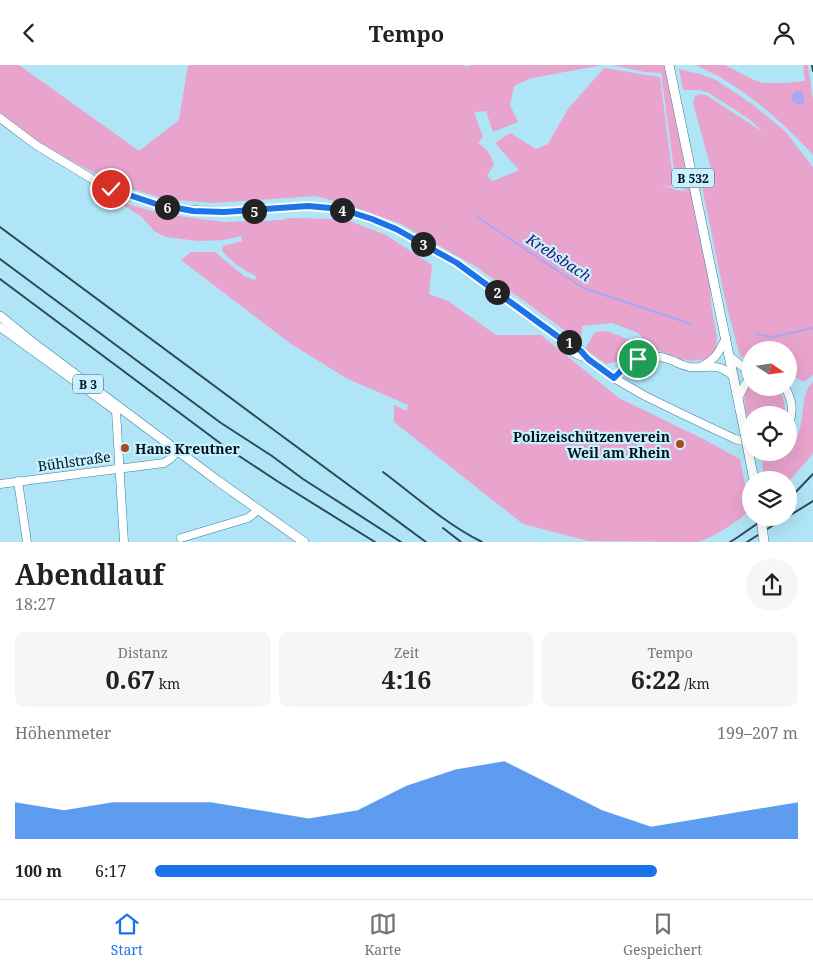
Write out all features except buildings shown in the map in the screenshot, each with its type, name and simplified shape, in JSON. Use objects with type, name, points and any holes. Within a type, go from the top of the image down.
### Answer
[{"type":"main road","name":"B 532","points":[[669,65],[752,471]]},
{"type":"main road","name":"B 3","points":[[0,316],[176,451],[304,541]]},
{"type":"main road","points":[[762,526],[764,541]]},
{"type":"street","points":[[0,118],[36,145],[102,185],[156,204],[193,211],[224,212],[308,206],[341,209],[380,222],[457,263],[557,336],[581,351],[588,359],[614,378],[645,396],[742,441]]},
{"type":"street","points":[[0,327],[116,411],[124,541]]},
{"type":"street","points":[[702,366],[715,358],[726,338]]},
{"type":"street","points":[[614,378],[628,364],[649,356],[669,359],[688,367],[720,367],[733,376]]},
{"type":"street","points":[[729,356],[742,366]]},
{"type":"street","points":[[738,398],[742,390]]},
{"type":"street","name":"Bühlstraße","points":[[0,484],[164,463],[176,451]]},
{"type":"street","points":[[18,481],[27,541]]},
{"type":"street","points":[[181,538],[248,519],[258,510]]},
{"type":"shaded area","points":[[0,65],[19,65],[139,151],[179,120],[188,65],[464,65],[466,67],[470,65],[603,65],[532,78],[514,86],[510,105],[518,122],[493,132],[486,111],[474,112],[483,137],[478,143],[488,152],[494,165],[487,176],[493,181],[519,170],[495,143],[510,133],[536,149],[548,144],[568,109],[604,68],[660,77],[674,187],[661,185],[688,191],[676,185],[661,73],[645,72],[612,65],[664,65],[710,286],[717,338],[716,350],[707,359],[692,361],[680,359],[652,348],[638,333],[612,323],[582,326],[581,342],[478,268],[401,224],[316,196],[214,203],[165,199],[119,185],[77,164],[36,140],[0,114]]},
{"type":"shaded area","points":[[695,65],[725,65],[763,83],[785,83],[805,81],[803,65],[808,65],[813,100],[813,155],[760,105],[720,77]]},
{"type":"shaded area","points":[[679,69],[716,80],[752,104],[785,131],[813,167],[813,375],[804,382],[798,379],[798,341],[742,341],[742,357],[740,356],[726,304],[702,187],[717,181],[714,180],[693,103],[695,96],[699,94],[706,95],[763,132],[749,119],[709,93],[699,90],[683,90]]},
{"type":"shaded area","points":[[117,201],[163,214],[224,222],[282,220],[288,218],[345,219],[386,235],[432,265],[429,294],[448,301],[496,335],[541,335],[619,398],[740,459],[742,471],[742,517],[713,536],[698,542],[588,541],[523,524],[394,422],[394,405],[407,411],[408,405],[346,378],[291,344],[181,260],[191,252],[215,252],[244,276],[255,280],[256,276],[233,262],[222,250],[223,246],[242,241],[241,236],[224,240],[198,241],[166,237],[154,231],[142,217]]},
{"type":"shaded area","points":[[607,331],[635,342],[643,349],[642,352],[606,364],[585,349],[595,332]]},
{"type":"shaded area","points":[[813,382],[813,453],[797,472],[763,471],[762,461],[797,461],[797,436],[808,387]]},
{"type":"shaded area","points":[[744,396],[782,396],[785,406],[745,406]]},
{"type":"water","points":[[795,91],[801,91],[804,97],[803,104],[796,104],[792,101],[792,95]]},
{"type":"waterway","name":"Krebsbach","points":[[477,217],[583,288],[691,324]]},
{"type":"waterway","name":"Krebsbach","points":[[756,334],[772,337],[813,328]]},
{"type":"railway","points":[[812,65],[813,71]]},
{"type":"railway","points":[[0,227],[426,542]]},
{"type":"railway","points":[[0,259],[221,423],[401,542]]},
{"type":"railway","points":[[0,279],[224,446],[375,542]]},
{"type":"railway","points":[[383,472],[443,518],[482,542]]},
{"type":"railway","points":[[797,491],[813,474]]},
{"type":"railway","points":[[797,511],[813,501]]},
{"type":"railway","points":[[730,542],[754,526]]},
{"type":"railway","points":[[747,542],[772,526]]},
{"type":"railway","points":[[443,528],[461,542]]},
{"type":"place","name":"Polizeischützenverein Weil am Rhein","points":[[680,444]]},
{"type":"place","name":"Hans Kreutner","points":[[125,448]]},
{"type":"route","points":[[111,189],[156,204],[193,211],[253,211],[308,206],[341,209],[356,213],[396,229],[457,263],[557,336],[581,351],[588,359],[614,378],[628,364],[638,359]]}]
